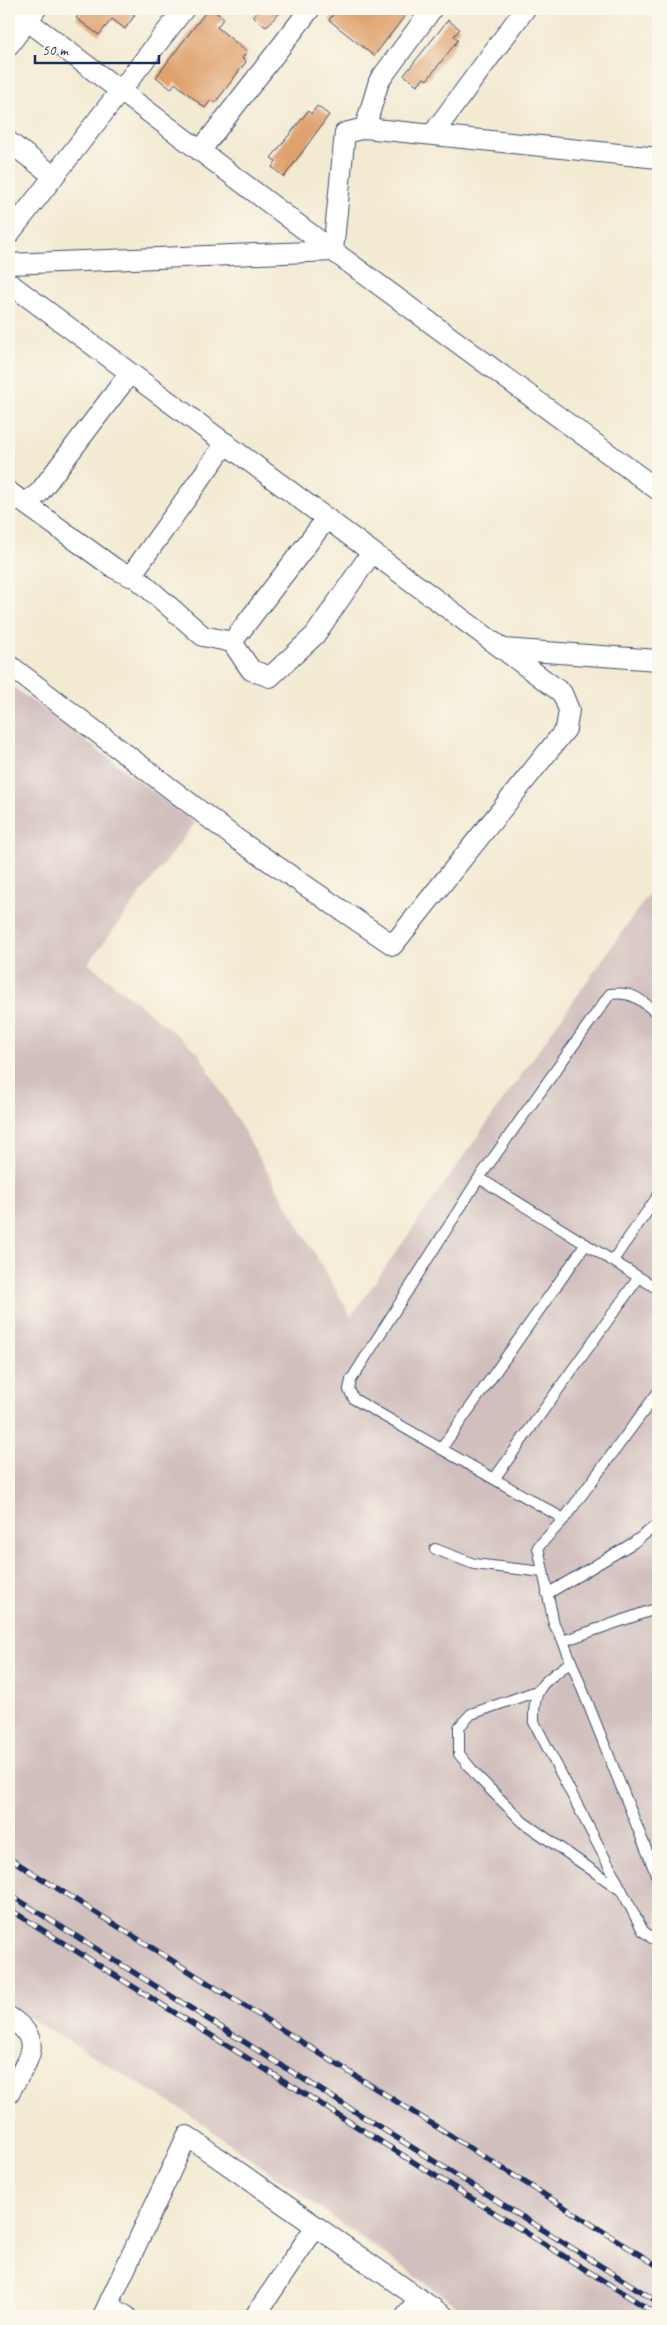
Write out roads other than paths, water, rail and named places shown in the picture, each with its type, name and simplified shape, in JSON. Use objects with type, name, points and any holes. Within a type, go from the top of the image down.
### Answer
[{"type":"street","points":[[9,234],[184,9]]},
{"type":"street","points":[[200,151],[310,9]]},
{"type":"street","points":[[364,128],[379,81],[432,9]]},
{"type":"street","points":[[432,135],[525,9]]},
{"type":"street","points":[[9,44],[25,13],[120,91],[333,251],[658,490]]},
{"type":"street","points":[[333,251],[345,133],[364,128],[658,158]]},
{"type":"street","points":[[9,142],[54,176]]},
{"type":"street","points":[[9,264],[333,251]]},
{"type":"street","points":[[9,283],[562,693],[569,710],[566,729],[394,945],[238,840],[9,666]]},
{"type":"street","points":[[17,498],[39,493],[130,373]]},
{"type":"street","points":[[17,498],[114,568],[130,576],[226,444]]},
{"type":"street","points":[[232,642],[327,518]]},
{"type":"street","points":[[132,574],[203,636],[232,642],[251,670],[270,677],[315,635],[372,552]]},
{"type":"street","points":[[504,649],[658,660]]},
{"type":"street","points":[[9,2016],[19,2023],[31,2037],[32,2049],[9,2093]]},
{"type":"street","points":[[126,2316],[106,2311],[187,2136],[444,2316]]},
{"type":"street","points":[[255,2316],[316,2226]]},
{"type":"street","points":[[406,2316],[419,2298]]},
{"type":"lane","points":[[564,1519],[354,1400],[349,1390],[350,1380],[479,1178],[610,994],[625,992],[637,997],[658,1014]]},
{"type":"lane","points":[[479,1178],[658,1288]]},
{"type":"lane","points":[[613,1260],[658,1196]]},
{"type":"lane","points":[[441,1449],[586,1244]]},
{"type":"lane","points":[[494,1479],[639,1277]]},
{"type":"lane","points":[[658,1392],[564,1519],[538,1547],[554,1624],[563,1641],[658,1879]]},
{"type":"lane","points":[[547,1594],[633,1543],[658,1524]]},
{"type":"lane","points":[[435,1549],[474,1564],[543,1572]]},
{"type":"lane","points":[[563,1641],[658,1608]]},
{"type":"lane","points":[[571,1662],[546,1680],[537,1691],[534,1703],[534,1722],[643,1931],[652,1938],[658,1939]]},
{"type":"lane","points":[[537,1691],[471,1714],[459,1727],[459,1754],[477,1776],[523,1822],[622,1891]]},
{"type":"railway","points":[[9,1858],[658,2266]]},
{"type":"railway","points":[[9,1894],[658,2302]]},
{"type":"railway","points":[[9,1909],[658,2315]]}]
